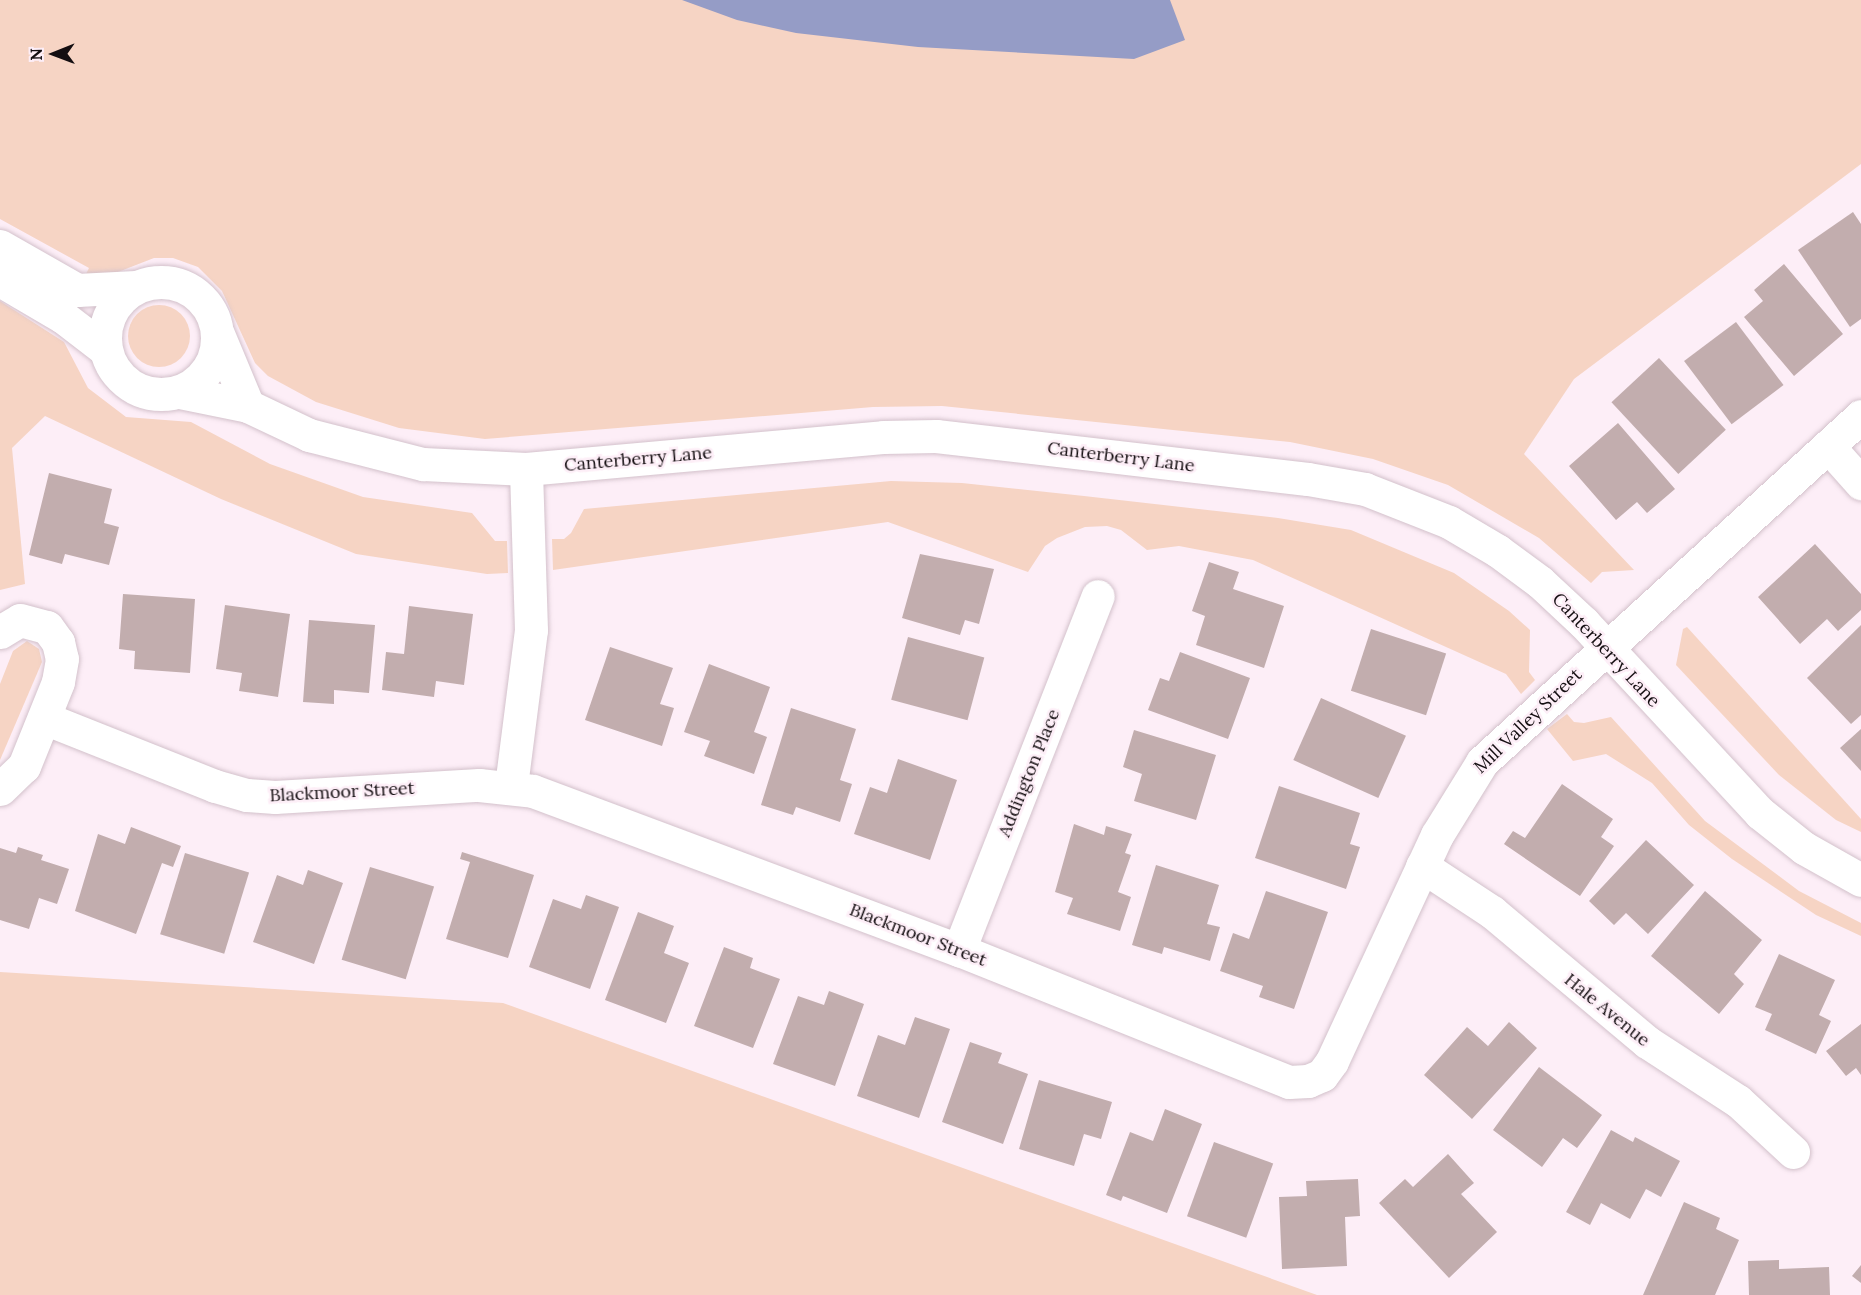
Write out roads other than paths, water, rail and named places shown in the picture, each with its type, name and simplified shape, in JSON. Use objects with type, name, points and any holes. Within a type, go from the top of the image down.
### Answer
[{"type":"street","points":[[0,246],[77,290],[136,288]]},
{"type":"street","name":"Canterberry Lane","points":[[0,279],[63,317],[106,350],[126,382],[152,394],[180,392],[248,406],[309,435],[378,455],[423,464],[526,470],[883,437],[936,436],[1340,483],[1419,507],[1498,550],[1561,600],[1760,813],[1804,848],[1861,880]]},
{"type":"street","points":[[106,350],[105,331],[111,313],[121,298],[136,288],[154,282],[189,289],[203,300],[248,406]]},
{"type":"street","points":[[180,392],[196,383],[209,369],[216,352],[218,334]]},
{"type":"street","name":"Mill Valley Street","points":[[1322,1075],[1332,1061],[1422,866],[1451,809],[1482,762],[1605,647],[1861,416]]},
{"type":"street","points":[[1828,446],[1861,483]]},
{"type":"street","points":[[511,786],[531,630],[526,470]]},
{"type":"street","name":"Addington Place","points":[[958,950],[1098,596]]},
{"type":"street","points":[[0,632],[20,620],[35,622],[47,627],[58,642],[62,670],[19,775],[0,789]]},
{"type":"street","name":"Blackmoor Street","points":[[44,718],[215,786],[247,795],[275,797],[511,786],[545,795],[958,950],[1289,1082],[1308,1081],[1322,1075]]},
{"type":"street","name":"Hale Avenue","points":[[1422,866],[1492,912],[1647,1042],[1738,1101],[1793,1152]]},
{"type":"water","points":[[682,0],[1170,0],[1185,40],[1134,59],[918,47],[796,33],[737,20]]}]
